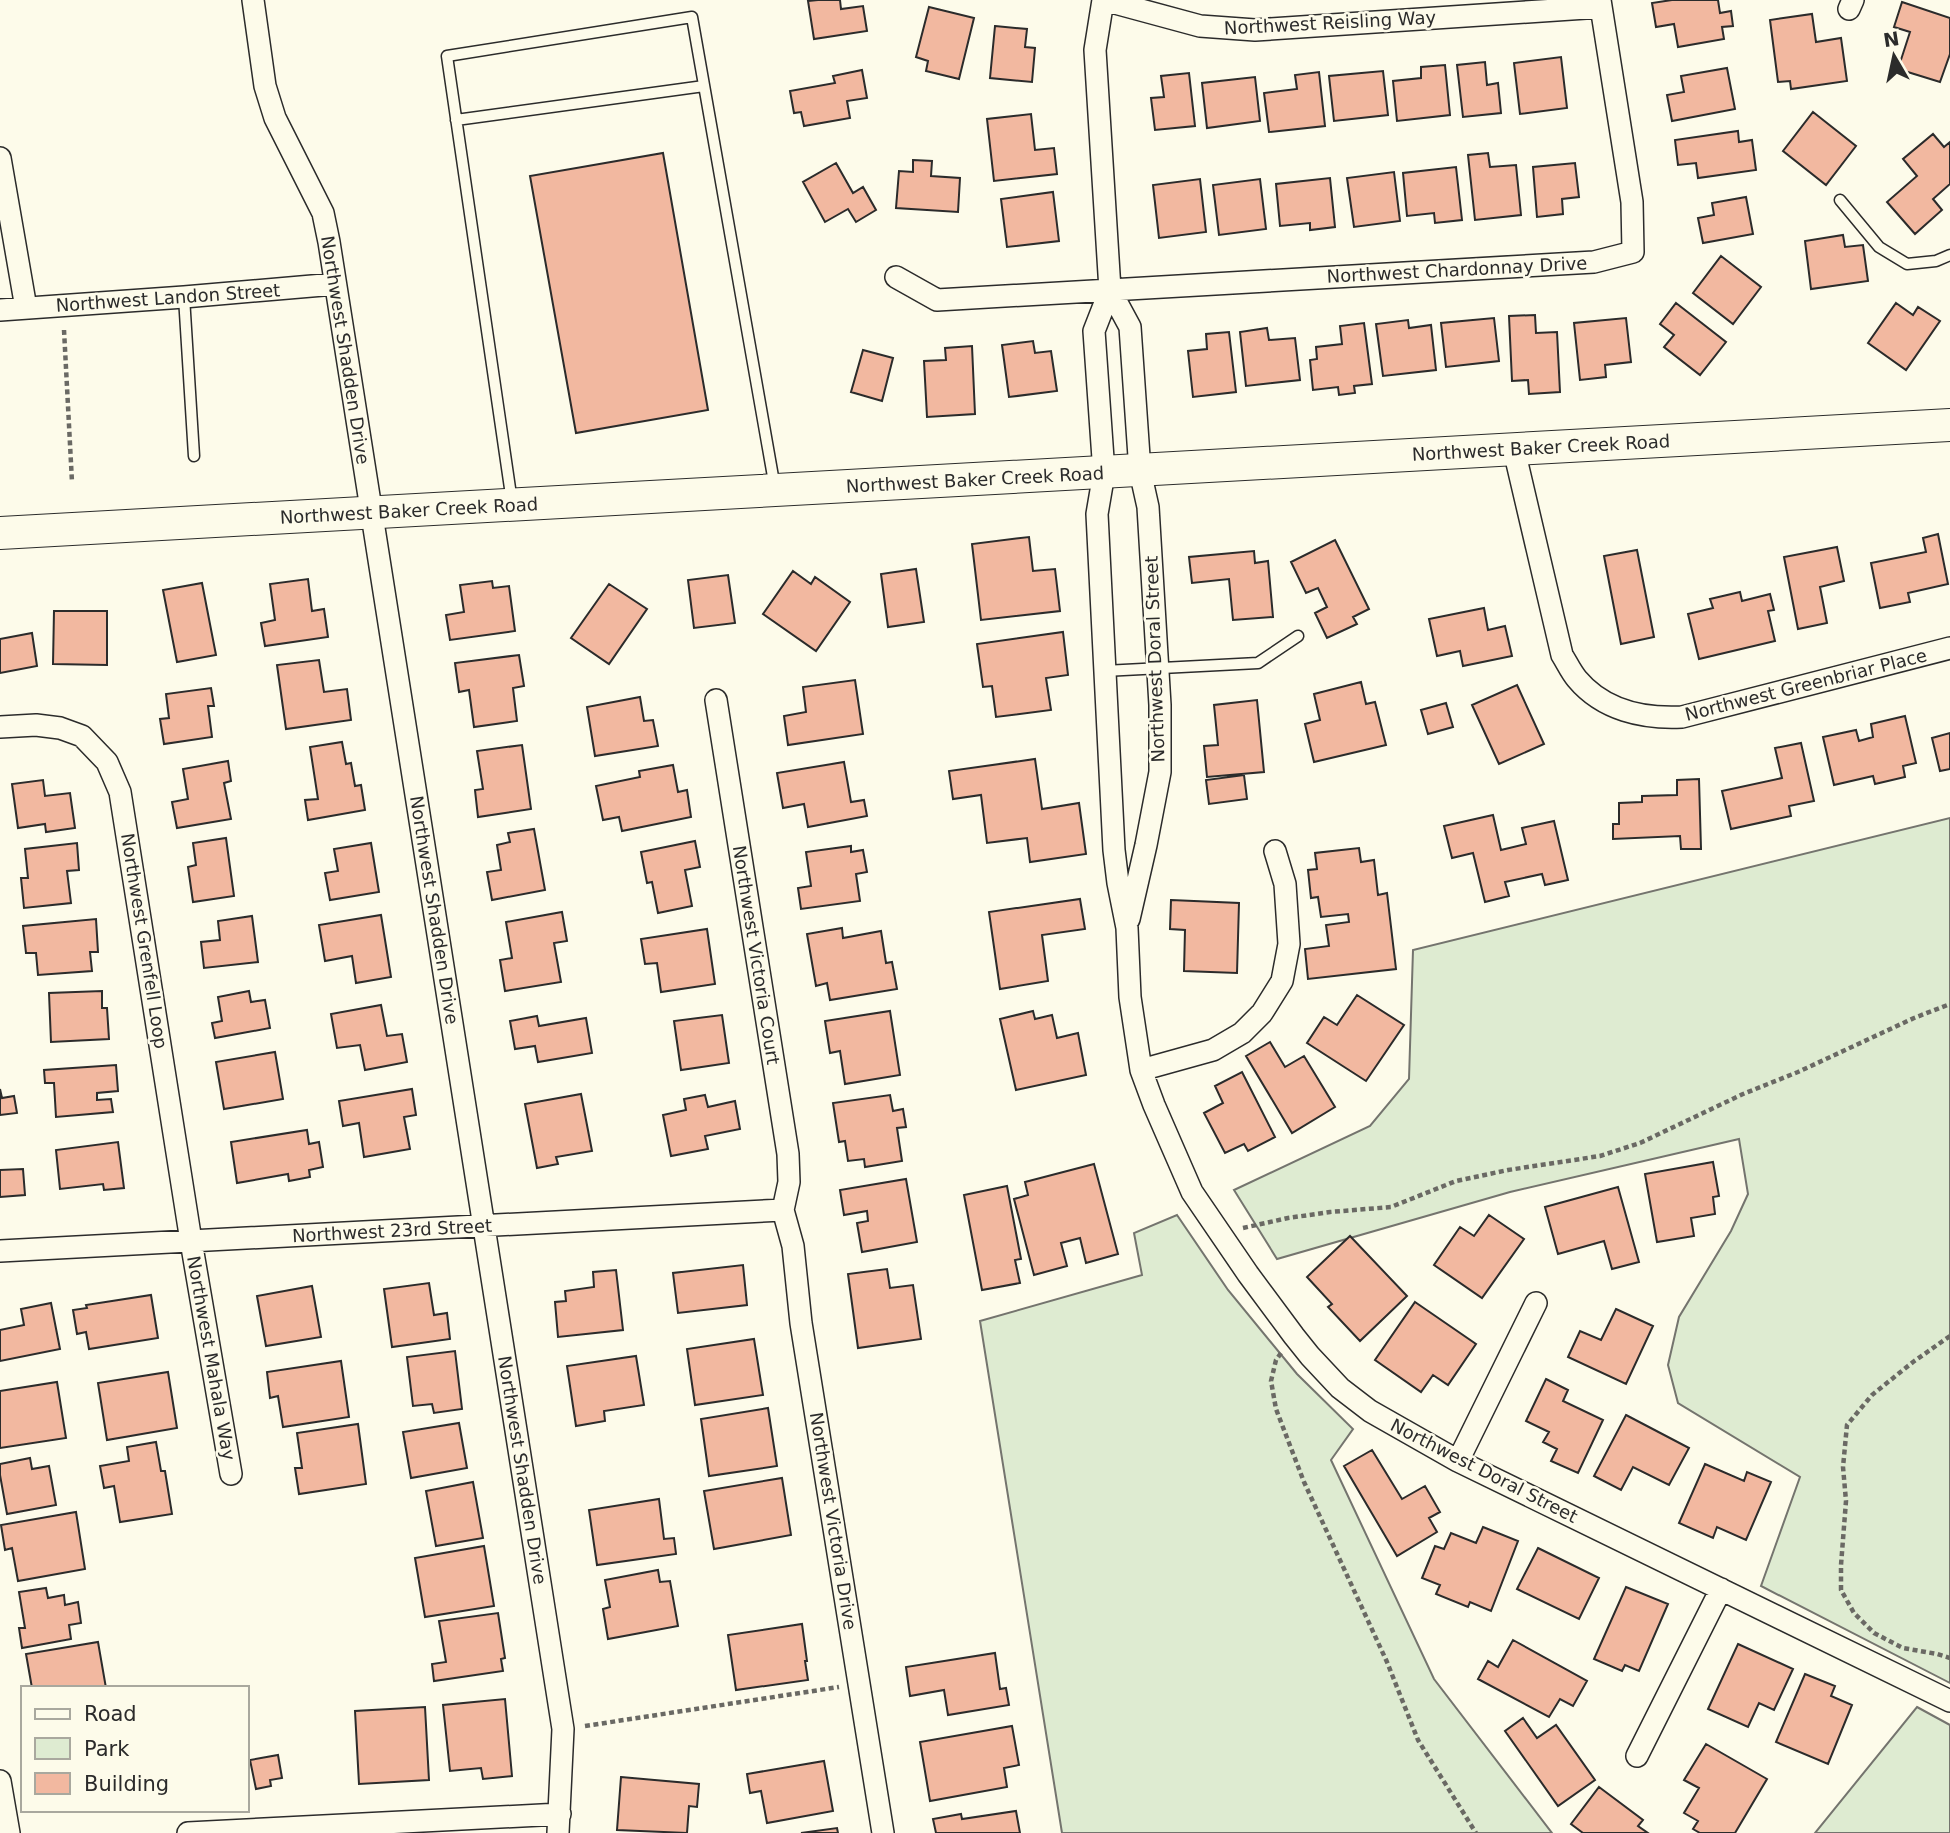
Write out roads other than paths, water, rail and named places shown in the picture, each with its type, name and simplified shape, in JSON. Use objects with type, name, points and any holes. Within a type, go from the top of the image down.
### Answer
[{"type":"main road","name":"Northwest Baker Creek Road","points":[[0,533],[1950,425]]},
{"type":"street","name":"Northwest Shadden Drive","points":[[253,0],[265,86],[275,118],[323,213],[335,284],[563,1729],[559,1823]]},
{"type":"street","name":"Northwest Reisling Way","points":[[1103,0],[1200,26],[1255,30],[1600,3]]},
{"type":"street","points":[[896,276],[937,300],[1110,290],[1096,50],[1103,0]]},
{"type":"street","name":"Northwest Chardonnay Drive","points":[[1110,290],[1594,262],[1633,252],[1632,202],[1600,3]]},
{"type":"street","points":[[0,158],[26,308]]},
{"type":"street","name":"Northwest Landon Street","points":[[0,310],[335,284]]},
{"type":"street","name":"Northwest Doral Street","points":[[1110,290],[1130,327],[1140,471],[1148,507],[1158,668],[1160,772],[1127,928]]},
{"type":"street","name":"Northwest Doral Street","points":[[1110,290],[1094,331],[1104,473],[1097,514],[1114,850],[1127,928],[1130,997],[1141,1070],[1192,1192],[1248,1274],[1310,1356],[1340,1388],[1370,1411],[1458,1461],[1950,1700]]},
{"type":"street","name":"Northwest Greenbriar Place","points":[[1514,450],[1562,655],[1576,677],[1590,692],[1612,706],[1657,719],[1682,717],[1950,648]]},
{"type":"street","name":"Northwest Victoria Court","points":[[716,700],[788,1154],[789,1182],[783,1210]]},
{"type":"street","name":"Northwest Grenfell Loop","points":[[0,727],[36,725],[60,728],[82,736],[107,762],[120,792],[191,1241]]},
{"type":"street","points":[[1141,1070],[1213,1050],[1242,1033],[1262,1013],[1282,981],[1289,944],[1284,884],[1275,851]]},
{"type":"street","name":"Northwest 23rd Street","points":[[0,1251],[783,1210]]},
{"type":"street","name":"Northwest Victoria Drive","points":[[783,1210],[793,1246],[801,1323],[883,1833]]},
{"type":"street","name":"Northwest Mahala Way","points":[[191,1241],[231,1474]]},
{"type":"street","points":[[1458,1461],[1536,1303]]},
{"type":"street","points":[[1637,1756],[1721,1589]]},
{"type":"street","points":[[0,1781],[9,1833]]},
{"type":"street","points":[[188,1833],[559,1823]]},
{"type":"lane","points":[[512,505],[447,56],[692,17],[775,491]]},
{"type":"lane","points":[[456,120],[704,86]]},
{"type":"lane","points":[[1840,200],[1879,247],[1907,264],[1936,261],[1950,255]]},
{"type":"lane","points":[[184,297],[194,456]]},
{"type":"lane","points":[[1104,671],[1258,663],[1298,636]]}]
